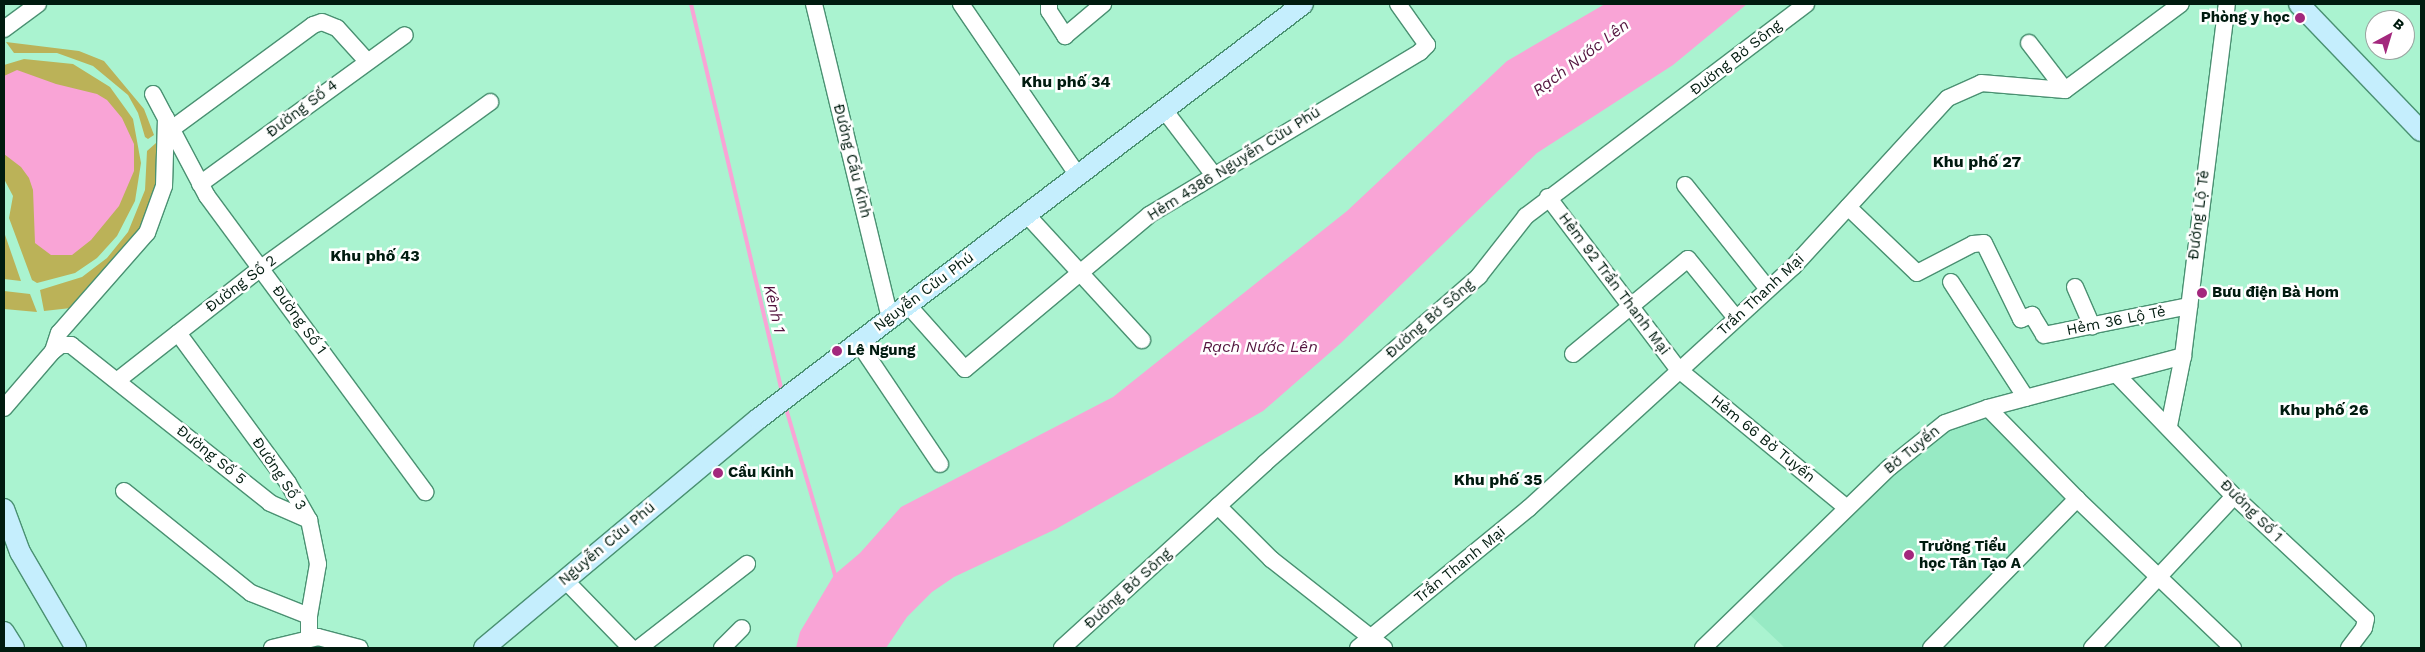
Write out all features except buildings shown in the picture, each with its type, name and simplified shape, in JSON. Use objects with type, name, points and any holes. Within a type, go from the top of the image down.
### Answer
[{"type":"main road","name":"Nguyễn Cửu Phú","points":[[484,648],[564,579],[758,419],[907,304],[1079,177],[1303,4]]},
{"type":"main road","points":[[2298,4],[2421,132]]},
{"type":"main road","points":[[4,509],[20,552],[76,648]]},
{"type":"main road","points":[[4,632],[14,648]]},
{"type":"street","points":[[4,29],[38,4]]},
{"type":"street","name":"Đường Cầu Kinh","points":[[814,4],[890,317]]},
{"type":"street","points":[[961,4],[1079,177]]},
{"type":"street","points":[[1049,4],[1049,11],[1065,36],[1103,4]]},
{"type":"street","name":"Hẻm 4386 Nguyễn Cửu Phú","points":[[907,304],[965,369],[1149,215],[1213,174],[1420,52],[1427,45],[1398,4]]},
{"type":"street","name":"Đường Bờ Sông","points":[[1062,648],[1218,506],[1479,276],[1526,216],[1721,71],[1806,4]]},
{"type":"street","points":[[2029,42],[2065,90],[2181,4]]},
{"type":"street","name":"Đường Lộ Tẻ","points":[[2169,426],[2189,306],[2227,4]]},
{"type":"street","points":[[53,351],[59,333],[147,233],[164,186],[169,122],[314,25],[322,22],[337,28],[367,61]]},
{"type":"street","name":"Đường Số 4","points":[[200,184],[405,35]]},
{"type":"street","name":"Trần Thanh Mại","points":[[1358,648],[1529,508],[1793,267],[1948,98],[1981,83],[2065,90]]},
{"type":"street","name":"Đường Số 1","points":[[154,94],[200,184],[425,492]]},
{"type":"street","name":"Đường Số 2","points":[[118,380],[261,268],[490,102]]},
{"type":"street","points":[[1165,111],[1213,174]]},
{"type":"street","points":[[1685,185],[1768,289]]},
{"type":"street","name":"Hẻm 92 Trần Thanh Mại","points":[[1548,198],[1680,370]]},
{"type":"street","name":"Hẻm 36 Lộ Tẻ","points":[[1848,207],[1917,273],[1973,244],[1984,243],[2021,320],[2032,315],[2044,335],[2189,306]]},
{"type":"street","points":[[1027,215],[1142,340]]},
{"type":"street","points":[[1573,354],[1688,259],[1736,318]]},
{"type":"street","points":[[1951,282],[2026,398]]},
{"type":"street","points":[[2075,287],[2092,326]]},
{"type":"street","name":"Đường Số 3","points":[[178,333],[288,483],[309,520],[318,564],[309,616],[309,638]]},
{"type":"street","points":[[858,342],[940,464]]},
{"type":"street","points":[[4,408],[53,351],[61,346],[71,346],[118,380]]},
{"type":"street","name":"Bờ Tuyến","points":[[1703,648],[1890,466],[1944,424],[1988,408],[2182,356]]},
{"type":"street","name":"Hẻm 66 Bờ Tuyến","points":[[1680,370],[1847,508]]},
{"type":"street","name":"Đường Số 1","points":[[2116,375],[2169,426],[2234,496],[2366,619],[2364,628],[2349,648]]},
{"type":"street","name":"Đường Số 5","points":[[118,380],[270,503],[309,520]]},
{"type":"street","points":[[1988,408],[2077,499],[2233,648]]},
{"type":"street","points":[[124,491],[251,593],[309,616]]},
{"type":"street","points":[[2092,648],[2234,496]]},
{"type":"street","points":[[1931,648],[2077,499]]},
{"type":"street","points":[[1218,506],[1272,559],[1384,648]]},
{"type":"street","points":[[639,648],[747,564]]},
{"type":"street","points":[[564,579],[630,648]]},
{"type":"street","points":[[722,648],[742,628]]},
{"type":"street","points":[[272,648],[309,638],[328,637],[360,648]]},
{"type":"shaded area","points":[[6,42],[79,51],[104,61],[144,109],[154,135],[148,139],[145,137],[138,113],[128,95],[93,66],[57,53],[14,53]]},
{"type":"shaded area","points":[[24,59],[73,64],[110,87],[133,119],[141,163],[135,201],[117,236],[97,258],[75,273],[37,283],[32,280],[9,218],[13,196],[4,179],[4,65]]},
{"type":"shaded area","points":[[156,143],[160,155],[158,185],[140,230],[71,308],[44,311],[40,290],[82,277],[107,258],[128,232],[145,190],[147,151]]},
{"type":"shaded area","points":[[4,232],[21,281],[4,279]]},
{"type":"shaded area","points":[[4,291],[30,294],[37,312],[4,309]]},
{"type":"shaded area","name":"Trường Tiểu học Tân Tạo A","points":[[1987,415],[2070,499],[1923,648],[1785,648],[1746,611],[1889,473],[1944,429]]},
{"type":"water","name":"Rạch Nước Lên","points":[[1605,4],[1747,4],[1673,65],[1537,153],[1341,343],[1263,411],[1056,529],[954,577],[932,592],[907,617],[886,648],[796,648],[800,632],[834,575],[860,553],[901,507],[1113,397],[1347,211],[1507,61]]},
{"type":"water","points":[[17,70],[56,84],[97,94],[107,100],[122,118],[134,144],[134,171],[119,206],[91,240],[72,255],[51,255],[35,243],[33,190],[29,178],[21,167],[4,154],[4,76]]},
{"type":"waterway","name":"Kênh 1","points":[[691,4],[782,393]]},
{"type":"waterway","name":"Kênh 1","points":[[785,405],[836,578]]},
{"type":"place","name":"Phòng y học","points":[[2300,18]]},
{"type":"place","name":"Bưu điện Bà Hom","points":[[2202,293]]},
{"type":"place","name":"Lê Ngung","points":[[837,351]]},
{"type":"place","name":"Cầu Kinh","points":[[718,473]]},
{"type":"place","name":"Trường Tiểu học Tân Tạo A","points":[[1909,555]]},
{"type":"district","name":"Khu phố 34","points":[[1066,82]]},
{"type":"district","name":"Khu phố 27","points":[[1977,162]]},
{"type":"district","name":"Khu phố 43","points":[[375,256]]},
{"type":"district","name":"Khu phố 26","points":[[2324,410]]},
{"type":"district","name":"Khu phố 35","points":[[1498,480]]}]
